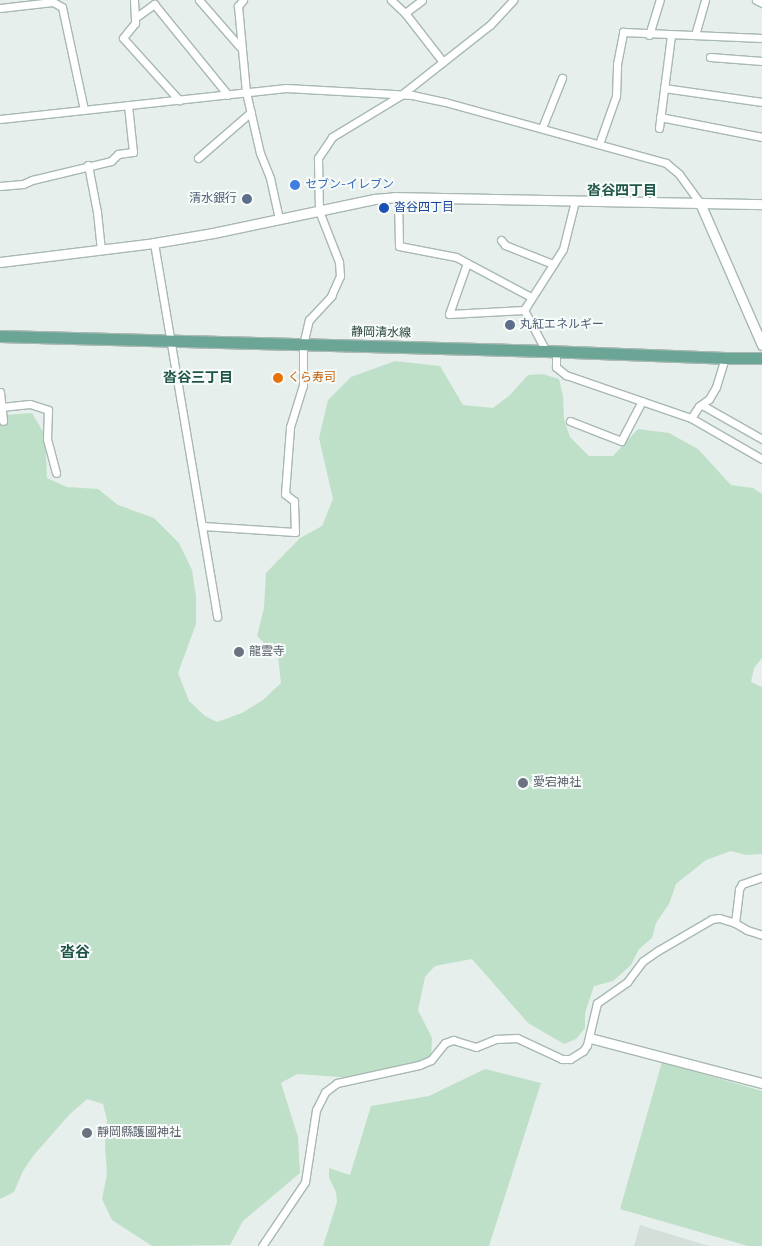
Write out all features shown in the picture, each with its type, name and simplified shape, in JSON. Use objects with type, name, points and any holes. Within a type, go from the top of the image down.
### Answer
[{"type":"main road","name":"静岡清水線","points":[[0,336],[762,358]]},
{"type":"street","points":[[134,0],[135,23],[123,38],[179,100]]},
{"type":"street","points":[[199,0],[240,47]]},
{"type":"street","points":[[244,0],[238,6],[240,47],[246,92],[279,219]]},
{"type":"street","points":[[391,0],[405,13],[443,62]]},
{"type":"street","points":[[405,13],[422,0]]},
{"type":"street","points":[[202,526],[295,532],[294,501],[285,494],[290,427],[303,385],[303,345],[309,320],[331,296],[340,276],[339,262],[319,211],[318,158],[332,137],[401,95],[490,25],[513,0]]},
{"type":"street","points":[[650,35],[660,0]]},
{"type":"street","points":[[694,36],[705,0]]},
{"type":"street","points":[[756,0],[762,3]]},
{"type":"street","points":[[0,8],[54,2],[62,7],[84,110]]},
{"type":"street","points":[[136,18],[154,4],[228,95]]},
{"type":"street","points":[[599,144],[616,96],[617,64],[623,32],[671,36],[762,38]]},
{"type":"street","points":[[659,128],[671,36]]},
{"type":"street","points":[[710,57],[762,61]]},
{"type":"street","points":[[542,128],[562,78]]},
{"type":"street","points":[[0,118],[286,88],[401,95],[445,102],[666,163],[679,174],[700,203],[762,345]]},
{"type":"street","points":[[664,88],[762,102]]},
{"type":"street","points":[[0,186],[23,184],[88,165],[111,161],[118,154],[134,152],[128,105]]},
{"type":"street","points":[[198,158],[251,112]]},
{"type":"street","points":[[660,117],[762,137]]},
{"type":"street","points":[[88,165],[97,212],[101,250]]},
{"type":"street","points":[[398,198],[399,246],[456,257],[531,297]]},
{"type":"street","points":[[0,262],[154,243],[374,199],[762,204]]},
{"type":"street","points":[[524,310],[563,249],[575,201]]},
{"type":"street","points":[[501,240],[505,245],[553,264]]},
{"type":"street","points":[[154,243],[172,341],[217,618]]},
{"type":"street","points":[[467,262],[449,314],[524,310]]},
{"type":"street","points":[[524,310],[551,351],[556,367],[566,374],[691,418],[762,459]]},
{"type":"street","points":[[691,418],[709,399],[716,387],[725,358]]},
{"type":"street","points":[[0,392],[3,421]]},
{"type":"street","points":[[570,421],[621,441],[642,401]]},
{"type":"street","points":[[1,407],[30,404],[48,410],[47,439],[56,473]]},
{"type":"street","points":[[702,405],[762,439]]},
{"type":"street","points":[[734,923],[739,888],[742,884],[762,877]]},
{"type":"street","points":[[262,1246],[306,1182],[316,1110],[325,1092],[337,1083],[419,1065],[431,1060],[445,1043],[453,1040],[476,1047],[496,1040],[517,1038],[562,1059],[570,1059],[583,1051],[590,1038],[597,1003],[627,982],[650,956],[712,919],[719,918],[762,935]]},
{"type":"street","points":[[590,1038],[762,1084]]},
{"type":"shaded area","points":[[640,1225],[709,1246],[634,1246]]},
{"type":"green space","points":[[395,361],[440,366],[463,405],[493,408],[510,395],[528,375],[543,374],[559,379],[563,396],[564,419],[570,437],[589,456],[613,456],[638,429],[669,433],[698,449],[731,485],[753,488],[762,494],[762,658],[754,668],[751,682],[762,687],[762,854],[746,855],[731,851],[706,860],[676,884],[669,904],[656,923],[652,938],[639,949],[631,965],[613,981],[594,986],[585,1013],[585,1028],[576,1039],[564,1044],[528,1023],[472,959],[435,966],[425,977],[418,1010],[432,1038],[431,1060],[354,1078],[297,1074],[281,1083],[298,1137],[300,1173],[243,1221],[230,1245],[152,1246],[112,1220],[102,1199],[107,1174],[105,1146],[107,1120],[103,1104],[87,1099],[69,1115],[33,1156],[23,1171],[14,1192],[0,1199],[0,424],[5,415],[32,413],[45,435],[47,478],[67,487],[98,489],[118,505],[154,518],[179,543],[192,570],[196,597],[196,624],[178,673],[189,701],[205,716],[217,722],[242,713],[263,700],[281,683],[278,656],[257,636],[264,608],[266,573],[300,538],[322,526],[333,499],[319,438],[328,400],[351,377]]},
{"type":"green space","points":[[662,1062],[762,1091],[762,1246],[748,1246],[620,1209]]},
{"type":"green space","points":[[485,1069],[541,1083],[489,1246],[323,1246],[337,1202],[336,1192],[329,1178],[329,1168],[350,1175],[371,1106],[429,1096]]},
{"type":"place","name":"セブン-イレブン","points":[[295,185]]},
{"type":"place","name":"清水銀行","points":[[247,199]]},
{"type":"place","name":"沓谷四丁目","points":[[384,208]]},
{"type":"place","name":"丸紅エネルギー","points":[[510,325]]},
{"type":"place","name":"くら寿司","points":[[278,378]]},
{"type":"place","name":"龍雲寺","points":[[239,652]]},
{"type":"place","name":"愛宕神社","points":[[523,783]]},
{"type":"place","name":"靜岡縣護國神社","points":[[87,1133]]},
{"type":"district","name":"沓谷四丁目","points":[[622,191]]},
{"type":"district","name":"沓谷三丁目","points":[[198,378]]},
{"type":"district","name":"沓谷","points":[[75,953]]}]
